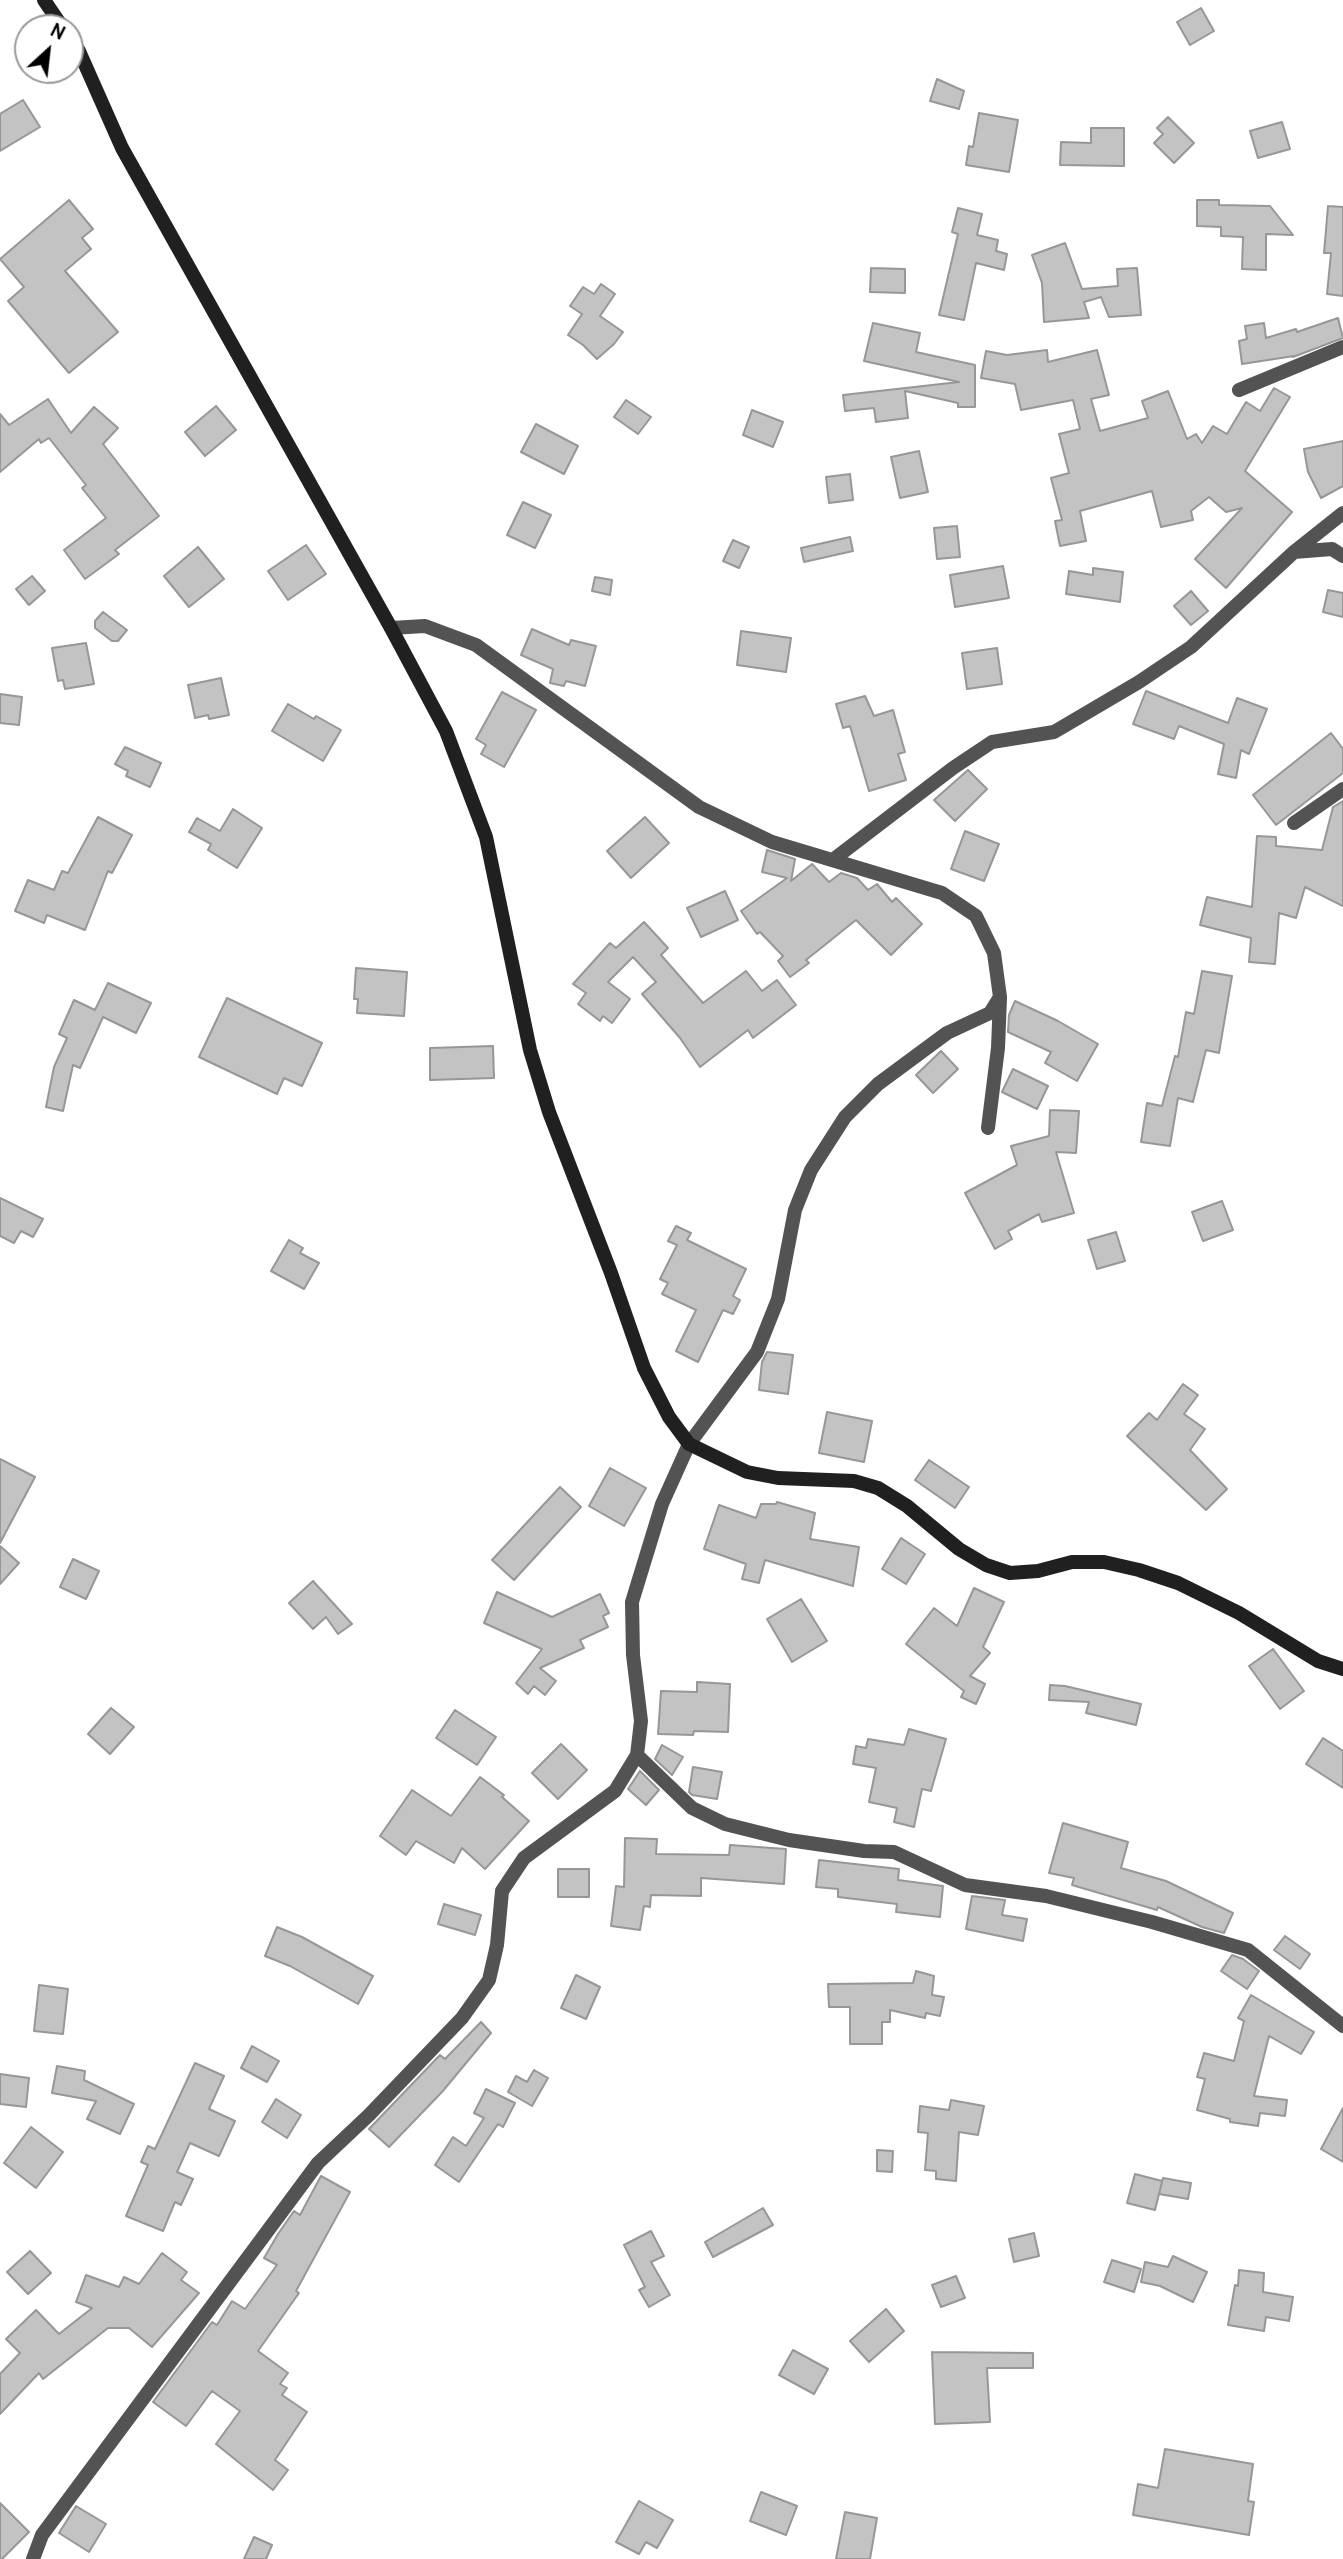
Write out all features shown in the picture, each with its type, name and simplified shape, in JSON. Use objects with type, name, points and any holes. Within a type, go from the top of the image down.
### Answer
[{"type":"main road","points":[[84,62],[122,148],[446,731],[486,837],[530,1050],[549,1112],[611,1273],[644,1368],[669,1417],[690,1444],[747,1472],[778,1478],[854,1481],[878,1488],[907,1506],[959,1549],[986,1565],[1010,1573],[1072,1562],[1104,1562],[1152,1574],[1178,1583],[1239,1614],[1318,1661],[1343,1669]]},
{"type":"street","points":[[1238,390],[1343,347]]},
{"type":"street","points":[[834,859],[953,768],[992,742],[1054,732],[1139,682],[1191,647],[1294,552],[1343,513]]},
{"type":"street","points":[[1294,552],[1332,549],[1343,556]]},
{"type":"street","points":[[391,628],[425,626],[476,645],[699,807],[772,842],[942,893],[976,916],[994,953],[1000,997],[998,1048],[988,1128]]},
{"type":"street","points":[[1294,823],[1343,789]]},
{"type":"street","points":[[33,2559],[42,2535],[318,2163],[369,2115],[462,2018],[489,1980],[497,1945],[502,1891],[524,1858],[615,1791],[637,1755],[641,1721],[633,1655],[632,1602],[663,1504],[690,1444],[757,1352],[778,1299],[795,1210],[811,1170],[845,1117],[878,1084],[947,1033],[990,1013],[1000,997]]},
{"type":"street","points":[[637,1755],[692,1808],[725,1824],[789,1840],[864,1851],[894,1852],[965,1885],[1046,1896],[1152,1922],[1248,1950],[1343,2025]]},
{"type":"building","points":[[1201,8],[1214,31],[1190,45],[1177,22]]},
{"type":"building","points":[[937,79],[964,91],[959,109],[930,101]]},
{"type":"building","points":[[23,100],[40,127],[0,151],[0,114]]},
{"type":"building","points":[[979,113],[1018,120],[1009,172],[966,165],[969,146],[973,147]]},
{"type":"building","points":[[1168,117],[1194,143],[1174,163],[1154,143],[1163,134],[1157,128]]},
{"type":"building","points":[[1282,122],[1290,149],[1258,158],[1250,131]]},
{"type":"building","points":[[1091,128],[1124,128],[1124,166],[1060,165],[1061,142],[1091,143]]},
{"type":"building","points":[[69,200],[93,229],[82,238],[91,249],[65,271],[118,332],[69,373],[8,301],[24,287],[0,259]]},
{"type":"building","points":[[1197,200],[1219,200],[1219,205],[1270,206],[1293,235],[1266,234],[1266,270],[1242,269],[1243,237],[1221,236],[1221,227],[1197,226]]},
{"type":"building","points":[[1328,206],[1343,207],[1343,296],[1327,294],[1331,253],[1324,253]]},
{"type":"building","points":[[958,208],[982,214],[977,235],[998,240],[996,251],[1007,254],[1004,270],[976,263],[964,320],[939,315],[958,234],[952,232]]},
{"type":"building","points":[[1065,243],[1082,289],[1118,286],[1117,269],[1137,268],[1141,315],[1109,317],[1101,297],[1084,302],[1089,318],[1044,322],[1042,283],[1032,255]]},
{"type":"building","points":[[871,268],[905,269],[905,293],[870,292]]},
{"type":"building","points":[[601,284],[615,294],[600,316],[623,332],[597,359],[568,335],[582,314],[570,306],[583,287],[594,294]]},
{"type":"building","points":[[1338,318],[1343,338],[1293,357],[1242,364],[1239,341],[1247,339],[1245,326],[1264,323],[1266,338],[1296,329],[1297,332]]},
{"type":"building","points":[[873,323],[920,333],[916,352],[975,365],[975,407],[958,407],[958,403],[905,391],[908,418],[876,422],[874,408],[845,411],[843,395],[959,382],[864,361]]},
{"type":"building","points":[[1047,350],[1048,362],[1097,350],[1109,395],[1091,399],[1100,431],[1148,418],[1142,401],[1168,391],[1187,439],[1196,434],[1202,443],[1213,426],[1227,434],[1246,402],[1260,411],[1274,388],[1290,397],[1245,471],[1292,512],[1226,588],[1195,559],[1242,508],[1226,512],[1209,497],[1191,511],[1193,520],[1161,527],[1152,491],[1080,511],[1086,541],[1060,546],[1055,521],[1062,520],[1051,478],[1069,473],[1059,434],[1080,429],[1073,400],[1021,410],[1015,384],[981,378],[986,351],[1007,355]]},
{"type":"building","points":[[48,399],[71,433],[94,407],[118,428],[103,444],[159,516],[115,550],[119,554],[85,579],[64,550],[106,518],[82,488],[86,485],[49,438],[41,443],[39,439],[0,472],[0,414],[9,425]]},
{"type":"building","points":[[626,400],[651,417],[638,434],[614,417]]},
{"type":"building","points":[[216,406],[236,430],[205,456],[185,432]]},
{"type":"building","points":[[752,410],[783,422],[773,447],[743,435]]},
{"type":"building","points":[[536,424],[578,446],[564,474],[521,452]]},
{"type":"building","points":[[1343,441],[1343,486],[1321,498],[1308,472],[1304,449]]},
{"type":"building","points":[[919,451],[928,492],[900,498],[891,457]]},
{"type":"building","points":[[850,474],[853,500],[829,503],[826,477]]},
{"type":"building","points":[[523,502],[551,515],[535,548],[507,535]]},
{"type":"building","points":[[957,526],[960,557],[937,559],[934,528]]},
{"type":"building","points":[[850,537],[853,551],[804,562],[801,548]]},
{"type":"building","points":[[733,540],[749,547],[739,568],[723,561]]},
{"type":"building","points":[[306,545],[326,574],[288,600],[268,571]]},
{"type":"building","points":[[198,547],[224,579],[189,607],[164,576]]},
{"type":"building","points":[[1003,566],[1009,598],[955,607],[950,575]]},
{"type":"building","points":[[1093,568],[1123,572],[1120,602],[1066,594],[1069,571],[1093,575]]},
{"type":"building","points":[[32,576],[45,591],[29,605],[16,589]]},
{"type":"building","points":[[595,577],[612,580],[610,595],[592,591]]},
{"type":"building","points":[[1328,590],[1343,593],[1343,617],[1323,612]]},
{"type":"building","points":[[1191,591],[1208,611],[1191,625],[1174,606]]},
{"type":"building","points":[[103,612],[127,630],[118,641],[112,641],[95,628],[95,621]]},
{"type":"building","points":[[532,629],[569,645],[571,640],[596,646],[585,686],[566,681],[564,686],[550,683],[553,669],[521,655]]},
{"type":"building","points":[[741,631],[791,638],[786,672],[737,665]]},
{"type":"building","points":[[86,643],[94,684],[65,689],[63,680],[58,681],[52,648]]},
{"type":"building","points":[[997,648],[1002,684],[967,689],[962,653]]},
{"type":"building","points":[[221,678],[229,715],[209,719],[208,715],[195,718],[188,685]]},
{"type":"building","points":[[1146,691],[1228,723],[1237,698],[1267,709],[1249,754],[1241,750],[1236,778],[1218,774],[1224,744],[1179,726],[1174,739],[1133,724]]},
{"type":"building","points":[[502,692],[536,710],[504,767],[481,754],[486,745],[476,739]]},
{"type":"building","points":[[0,694],[22,697],[19,725],[0,723]]},
{"type":"building","points":[[865,696],[874,716],[893,710],[905,752],[898,754],[906,780],[869,791],[850,726],[843,728],[836,704]]},
{"type":"building","points":[[288,704],[341,730],[323,761],[272,731]]},
{"type":"building","points":[[1331,733],[1343,749],[1343,773],[1276,825],[1253,795]]},
{"type":"building","points":[[125,747],[161,763],[150,787],[126,776],[128,771],[115,764]]},
{"type":"building","points":[[968,770],[987,789],[955,821],[934,800]]},
{"type":"building","points":[[1343,801],[1343,906],[1305,887],[1296,918],[1279,913],[1275,964],[1249,962],[1251,938],[1200,925],[1207,897],[1252,907],[1257,836],[1276,837],[1276,846],[1322,850],[1333,807]]},
{"type":"building","points":[[233,809],[262,828],[237,868],[208,850],[211,844],[189,832],[197,818],[220,831]]},
{"type":"building","points":[[98,817],[132,835],[112,873],[108,871],[85,930],[47,915],[44,923],[15,911],[28,880],[54,890],[62,871],[68,873]]},
{"type":"building","points":[[645,817],[669,843],[631,878],[607,851]]},
{"type":"building","points":[[965,831],[999,844],[984,881],[951,869]]},
{"type":"building","points":[[767,850],[795,859],[791,881],[812,864],[829,882],[841,873],[857,878],[868,890],[877,884],[892,902],[896,898],[922,924],[891,955],[856,920],[806,960],[809,963],[790,977],[778,961],[783,956],[760,932],[757,934],[741,911],[787,878],[762,872]]},
{"type":"building","points":[[725,891],[738,920],[701,937],[687,908]]},
{"type":"building","points":[[644,922],[668,948],[661,955],[703,1003],[746,971],[762,991],[777,980],[796,1005],[753,1038],[748,1030],[700,1067],[680,1038],[642,994],[656,982],[633,957],[608,982],[630,999],[612,1023],[603,1016],[600,1021],[578,1004],[586,993],[573,984],[610,943],[616,948]]},
{"type":"building","points":[[356,968],[407,972],[404,1016],[357,1013],[358,999],[354,999]]},
{"type":"building","points":[[1202,971],[1232,976],[1219,1053],[1206,1050],[1193,1102],[1178,1098],[1170,1146],[1141,1142],[1147,1103],[1162,1106],[1175,1056],[1178,1057],[1186,1012],[1194,1014]]},
{"type":"building","points":[[108,983],[151,1003],[136,1033],[103,1017],[80,1068],[73,1065],[63,1111],[46,1107],[54,1067],[67,1038],[59,1034],[74,1000],[95,1010]]},
{"type":"building","points":[[227,998],[322,1043],[302,1086],[284,1078],[277,1094],[199,1057]]},
{"type":"building","points":[[1015,1001],[1098,1044],[1077,1081],[1045,1063],[1051,1052],[1008,1032],[1009,1015]]},
{"type":"building","points":[[493,1046],[494,1078],[430,1080],[430,1048]]},
{"type":"building","points":[[941,1051],[958,1069],[933,1093],[916,1075]]},
{"type":"building","points":[[1013,1069],[1048,1086],[1037,1109],[1002,1092]]},
{"type":"building","points":[[1050,1110],[1079,1111],[1076,1153],[1056,1152],[1074,1213],[1042,1222],[1039,1214],[1008,1231],[1012,1239],[995,1249],[965,1193],[1017,1165],[1011,1146],[1049,1136]]},
{"type":"building","points":[[0,1198],[43,1219],[33,1237],[21,1231],[14,1243],[0,1236]]},
{"type":"building","points":[[1222,1201],[1233,1230],[1203,1241],[1192,1212]]},
{"type":"building","points":[[676,1226],[691,1233],[687,1240],[746,1269],[733,1296],[740,1300],[733,1314],[723,1310],[698,1362],[676,1351],[696,1310],[662,1294],[668,1283],[660,1279],[677,1245],[668,1241]]},
{"type":"building","points":[[1116,1232],[1125,1261],[1097,1269],[1088,1240]]},
{"type":"building","points":[[289,1240],[303,1248],[300,1253],[319,1263],[304,1289],[271,1271]]},
{"type":"building","points":[[767,1352],[793,1355],[788,1394],[759,1390],[762,1362]]},
{"type":"building","points":[[1183,1384],[1198,1395],[1184,1414],[1205,1429],[1190,1450],[1227,1489],[1206,1510],[1127,1436],[1149,1413],[1157,1420]]},
{"type":"building","points":[[827,1412],[872,1421],[864,1462],[819,1453]]},
{"type":"building","points":[[0,1459],[35,1477],[0,1543]]},
{"type":"building","points":[[929,1460],[969,1487],[955,1508],[915,1480]]},
{"type":"building","points":[[610,1468],[646,1488],[624,1526],[589,1506]]},
{"type":"building","points":[[560,1487],[581,1507],[514,1580],[492,1560]]},
{"type":"building","points":[[777,1502],[815,1513],[810,1539],[859,1547],[853,1586],[765,1560],[759,1583],[742,1579],[746,1564],[704,1549],[719,1505],[756,1518],[761,1504]]},
{"type":"building","points":[[901,1538],[925,1554],[906,1584],[882,1569]]},
{"type":"building","points":[[0,1546],[19,1563],[0,1584]]},
{"type":"building","points":[[73,1559],[99,1571],[86,1599],[60,1587]]},
{"type":"building","points":[[313,1581],[352,1624],[338,1634],[326,1617],[313,1629],[289,1603]]},
{"type":"building","points":[[974,1588],[1004,1602],[983,1647],[990,1653],[970,1676],[985,1684],[976,1704],[961,1697],[964,1691],[906,1644],[934,1608],[957,1626]]},
{"type":"building","points":[[497,1592],[552,1617],[600,1594],[609,1613],[603,1616],[608,1627],[580,1640],[584,1648],[540,1668],[556,1681],[545,1695],[534,1686],[528,1694],[516,1683],[542,1649],[484,1623]]},
{"type":"building","points":[[801,1599],[827,1641],[792,1662],[767,1619]]},
{"type":"building","points":[[1273,1649],[1304,1691],[1280,1709],[1249,1666]]},
{"type":"building","points":[[697,1682],[730,1684],[728,1732],[658,1734],[661,1691],[697,1692]]},
{"type":"building","points":[[1050,1685],[1141,1704],[1136,1725],[1086,1713],[1089,1702],[1049,1700]]},
{"type":"building","points":[[111,1708],[134,1727],[110,1754],[88,1734]]},
{"type":"building","points":[[455,1710],[496,1737],[477,1765],[436,1738]]},
{"type":"building","points":[[909,1729],[946,1739],[931,1791],[922,1789],[914,1827],[894,1822],[897,1808],[869,1802],[876,1768],[853,1764],[856,1746],[866,1748],[868,1739],[904,1745]]},
{"type":"building","points":[[1323,1738],[1343,1751],[1343,1788],[1306,1764]]},
{"type":"building","points":[[561,1744],[587,1770],[558,1799],[532,1773]]},
{"type":"building","points":[[662,1745],[683,1757],[672,1775],[655,1759]]},
{"type":"building","points":[[693,1767],[722,1772],[717,1799],[692,1795],[689,1792]]},
{"type":"building","points":[[640,1771],[659,1790],[646,1805],[628,1789]]},
{"type":"building","points":[[480,1777],[504,1795],[502,1797],[529,1821],[485,1869],[462,1848],[454,1863],[416,1841],[406,1855],[380,1836],[412,1790],[451,1816]]},
{"type":"building","points":[[1063,1823],[1128,1842],[1121,1868],[1166,1881],[1233,1913],[1224,1933],[1202,1927],[1158,1907],[1157,1910],[1072,1885],[1074,1878],[1049,1873]]},
{"type":"building","points":[[625,1838],[657,1839],[656,1854],[729,1855],[730,1845],[786,1849],[784,1884],[701,1878],[701,1896],[651,1895],[650,1907],[644,1906],[640,1930],[611,1926],[616,1886],[624,1887]]},
{"type":"building","points":[[819,1860],[899,1869],[898,1880],[943,1886],[940,1917],[896,1912],[897,1904],[838,1897],[838,1889],[816,1887]]},
{"type":"building","points":[[558,1869],[589,1869],[589,1897],[558,1897]]},
{"type":"building","points":[[972,1896],[1005,1900],[1002,1915],[1027,1919],[1023,1941],[966,1929]]},
{"type":"building","points":[[444,1904],[481,1915],[475,1935],[438,1924]]},
{"type":"building","points":[[277,1927],[302,1937],[373,1976],[358,2004],[290,1966],[265,1956]]},
{"type":"building","points":[[1285,1936],[1310,1954],[1300,1969],[1274,1950]]},
{"type":"building","points":[[1232,1955],[1243,1959],[1259,1971],[1247,1989],[1221,1971]]},
{"type":"building","points":[[916,1971],[934,1976],[932,1995],[944,1997],[940,2016],[926,2013],[925,2018],[890,2010],[890,2022],[882,2022],[882,2044],[850,2044],[850,2007],[829,2007],[828,1984],[913,1983]]},
{"type":"building","points":[[576,1975],[600,1987],[586,2019],[561,2008]]},
{"type":"building","points":[[39,1985],[68,1989],[63,2034],[34,2031]]},
{"type":"building","points":[[1251,1995],[1314,2032],[1301,2054],[1269,2036],[1254,2096],[1287,2100],[1285,2116],[1260,2113],[1258,2126],[1230,2122],[1230,2119],[1197,2110],[1205,2079],[1197,2077],[1204,2053],[1234,2061],[1244,2021],[1238,2018]]},
{"type":"building","points":[[481,2022],[491,2033],[442,2092],[389,2147],[369,2129],[440,2055],[445,2059]]},
{"type":"building","points":[[252,2046],[279,2061],[267,2082],[241,2068]]},
{"type":"building","points":[[195,2063],[224,2076],[209,2109],[235,2121],[219,2156],[190,2143],[177,2172],[193,2179],[181,2205],[175,2202],[163,2231],[126,2216],[148,2165],[141,2162],[148,2146],[155,2149]]},
{"type":"building","points":[[57,2066],[85,2071],[84,2080],[134,2104],[120,2134],[87,2119],[96,2101],[52,2093]]},
{"type":"building","points":[[534,2070],[548,2078],[532,2106],[508,2092],[516,2076],[527,2082]]},
{"type":"building","points":[[0,2074],[29,2078],[26,2107],[0,2104]]},
{"type":"building","points":[[486,2089],[515,2103],[503,2127],[498,2124],[459,2182],[435,2165],[453,2137],[466,2146],[484,2118],[474,2113]]},
{"type":"building","points":[[276,2099],[301,2115],[287,2138],[262,2122]]},
{"type":"building","points":[[951,2100],[984,2106],[978,2135],[959,2132],[956,2181],[936,2179],[936,2171],[925,2170],[928,2133],[918,2132],[920,2106],[949,2110]]},
{"type":"building","points":[[1343,2108],[1343,2162],[1321,2149]]},
{"type":"building","points":[[31,2127],[63,2152],[36,2188],[4,2163]]},
{"type":"building","points":[[877,2150],[893,2151],[892,2172],[877,2171]]},
{"type":"building","points":[[1135,2174],[1162,2181],[1163,2178],[1191,2183],[1188,2199],[1159,2194],[1155,2210],[1127,2203]]},
{"type":"building","points":[[321,2176],[350,2192],[296,2291],[299,2293],[258,2351],[288,2373],[280,2384],[287,2388],[282,2395],[307,2412],[275,2460],[288,2470],[273,2490],[216,2444],[240,2411],[212,2391],[186,2426],[153,2402],[212,2322],[217,2325],[232,2301],[245,2309],[277,2265],[264,2258],[294,2211],[300,2215]]},
{"type":"building","points":[[763,2208],[773,2225],[713,2257],[705,2242]]},
{"type":"building","points":[[651,2231],[664,2256],[651,2262],[670,2295],[649,2307],[639,2290],[645,2287],[624,2245]]},
{"type":"building","points":[[1034,2233],[1039,2256],[1014,2262],[1009,2239]]},
{"type":"building","points":[[30,2251],[51,2273],[28,2294],[7,2272]]},
{"type":"building","points":[[162,2253],[187,2272],[181,2280],[199,2293],[152,2347],[129,2328],[108,2328],[43,2379],[39,2373],[0,2414],[0,2374],[20,2353],[6,2339],[36,2310],[59,2334],[92,2308],[76,2302],[86,2275],[119,2287],[124,2277],[139,2284]]},
{"type":"building","points":[[1173,2256],[1207,2272],[1193,2302],[1160,2286],[1141,2282],[1145,2262],[1168,2267]]},
{"type":"building","points":[[1112,2260],[1141,2269],[1134,2292],[1104,2282]]},
{"type":"building","points":[[1239,2270],[1264,2273],[1263,2292],[1293,2297],[1289,2321],[1266,2317],[1264,2331],[1228,2325],[1235,2285],[1238,2286]]},
{"type":"building","points":[[956,2276],[965,2298],[941,2307],[932,2285]]},
{"type":"building","points":[[886,2309],[904,2331],[869,2362],[850,2341]]},
{"type":"building","points":[[793,2350],[828,2369],[814,2394],[779,2375]]},
{"type":"building","points":[[932,2352],[1033,2353],[1033,2368],[987,2368],[990,2422],[935,2424]]},
{"type":"building","points":[[1165,2449],[1253,2464],[1248,2501],[1254,2502],[1249,2535],[1133,2515],[1138,2484],[1158,2488]]},
{"type":"building","points":[[761,2492],[797,2506],[786,2535],[750,2521]]},
{"type":"building","points":[[639,2501],[673,2520],[657,2548],[646,2542],[639,2554],[616,2542]]},
{"type":"building","points":[[0,2503],[29,2532],[2,2559],[0,2559]]},
{"type":"building","points":[[76,2506],[106,2524],[89,2552],[59,2533]]},
{"type":"building","points":[[845,2512],[877,2518],[870,2559],[836,2559]]},
{"type":"building","points":[[254,2537],[272,2545],[266,2559],[244,2559]]}]
